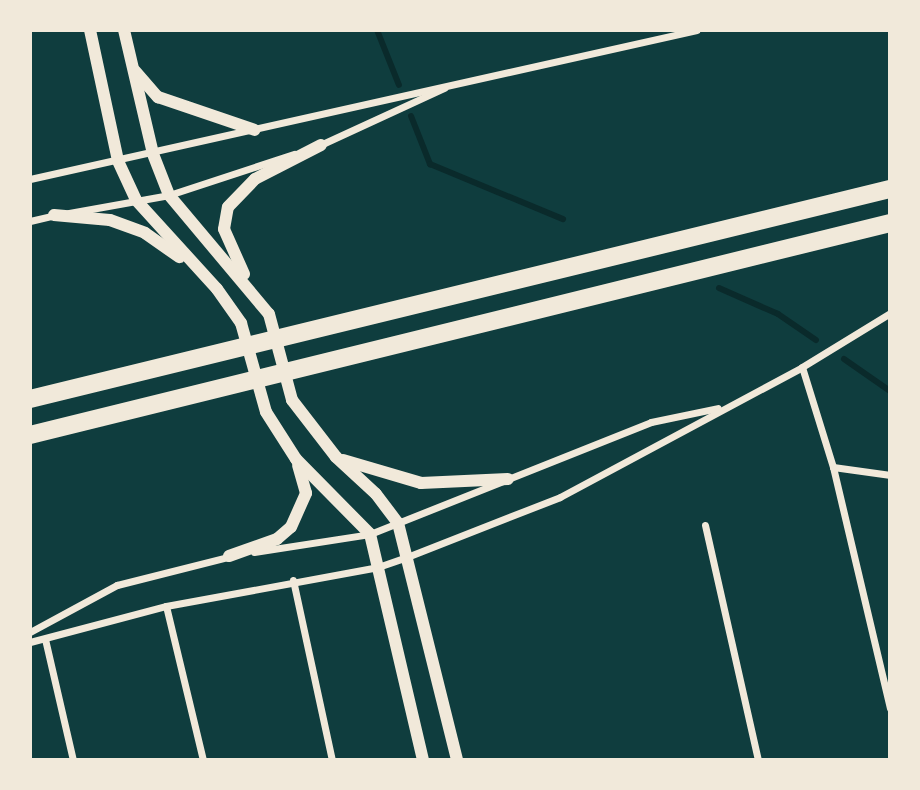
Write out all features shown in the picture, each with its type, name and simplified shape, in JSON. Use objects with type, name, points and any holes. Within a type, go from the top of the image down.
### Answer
[{"type":"main road","points":[[30,399],[890,189]]},
{"type":"main road","points":[[30,435],[424,341],[890,223]]},
{"type":"street","points":[[90,30],[118,161],[136,200],[217,289],[241,323],[266,412],[296,459],[370,534],[423,760]]},
{"type":"street","points":[[124,30],[153,154],[169,195],[269,314],[292,400],[336,457],[376,494],[398,523],[457,760]]},
{"type":"street","points":[[30,179],[153,154],[458,82],[696,30]]},
{"type":"street","points":[[133,68],[158,97],[255,130]]},
{"type":"street","points":[[255,296],[224,229],[228,207],[255,179],[321,145],[458,82]]},
{"type":"street","points":[[30,221],[169,195],[321,145]]},
{"type":"street","points":[[54,215],[110,220],[145,233],[217,289]]},
{"type":"street","points":[[30,642],[166,606],[293,580],[378,567],[407,557],[560,497],[802,367],[890,313]]},
{"type":"street","points":[[802,367],[833,467],[890,708]]},
{"type":"street","points":[[229,556],[370,534],[651,422],[726,407]]},
{"type":"street","points":[[336,457],[421,483],[508,479]]},
{"type":"street","points":[[30,632],[117,585],[229,556],[277,539],[298,517],[306,493],[296,459]]},
{"type":"street","points":[[833,467],[890,475]]},
{"type":"street","points":[[705,525],[758,760]]},
{"type":"street","points":[[293,580],[332,760]]},
{"type":"street","points":[[166,606],[203,760]]},
{"type":"street","points":[[46,639],[73,760]]},
{"type":"waterway","points":[[377,30],[399,85]]},
{"type":"waterway","points":[[411,116],[430,164],[563,219]]},
{"type":"waterway","points":[[719,288],[778,314],[816,340]]},
{"type":"waterway","points":[[844,359],[890,391]]}]
